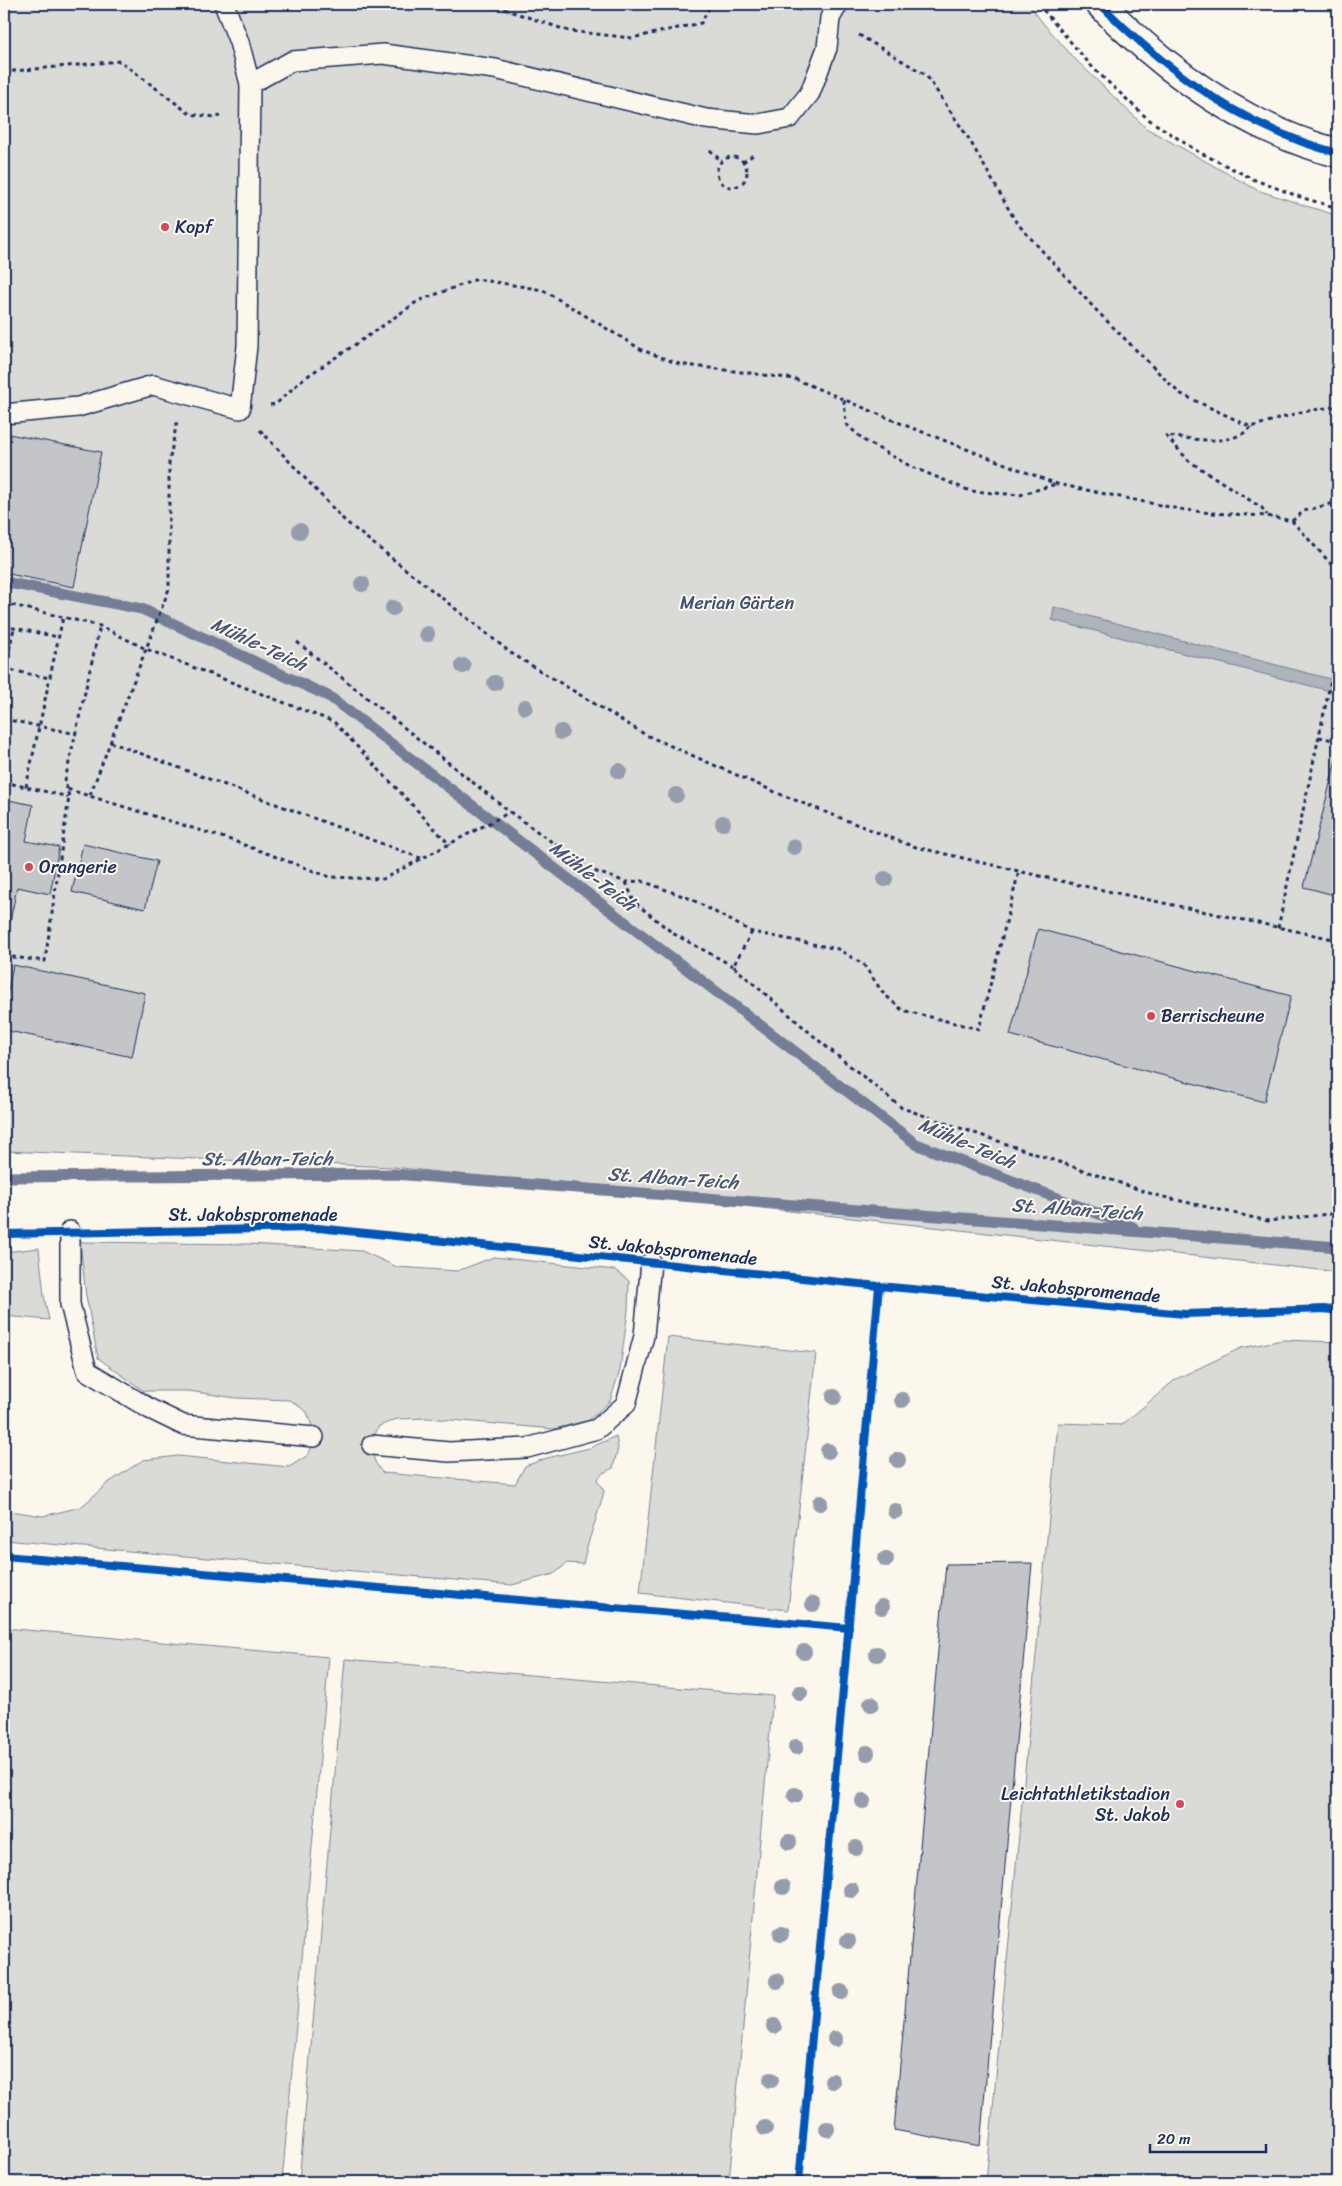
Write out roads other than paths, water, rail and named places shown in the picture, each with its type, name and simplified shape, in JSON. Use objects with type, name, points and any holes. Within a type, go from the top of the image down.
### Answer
[{"type":"main road","points":[[1100,4],[1134,38],[1177,73],[1221,103],[1268,127],[1319,148],[1338,153]]},
{"type":"lane","points":[[4,414],[78,407],[153,385],[240,409],[247,346],[250,84],[240,42],[224,4]]},
{"type":"lane","points":[[250,84],[292,61],[383,54],[494,69],[706,119],[758,124],[790,118],[810,93],[827,48],[834,11]]},
{"type":"lane","points":[[70,1231],[70,1304],[87,1371],[150,1409],[183,1425],[314,1437]]},
{"type":"lane","points":[[372,1445],[449,1452],[527,1448],[597,1429],[626,1404],[644,1336],[651,1262]]},
{"type":"waterway","name":"Mühle-Teich","points":[[4,582],[142,609],[330,697],[916,1144],[1133,1227]]},
{"type":"waterway","name":"St. Alban-Teich","points":[[4,1177],[394,1174],[1338,1247]]},
{"type":"place","name":"Kopf","points":[[165,227]]},
{"type":"place","name":"Orangerie","points":[[29,867]]},
{"type":"place","name":"Berrischeune","points":[[1151,1016]]},
{"type":"place","name":"Leichtathletikstadion St. Jakob","points":[[1180,1804]]},
{"type":"park label","name":"Merian Gärten","points":[[737,603]]}]
